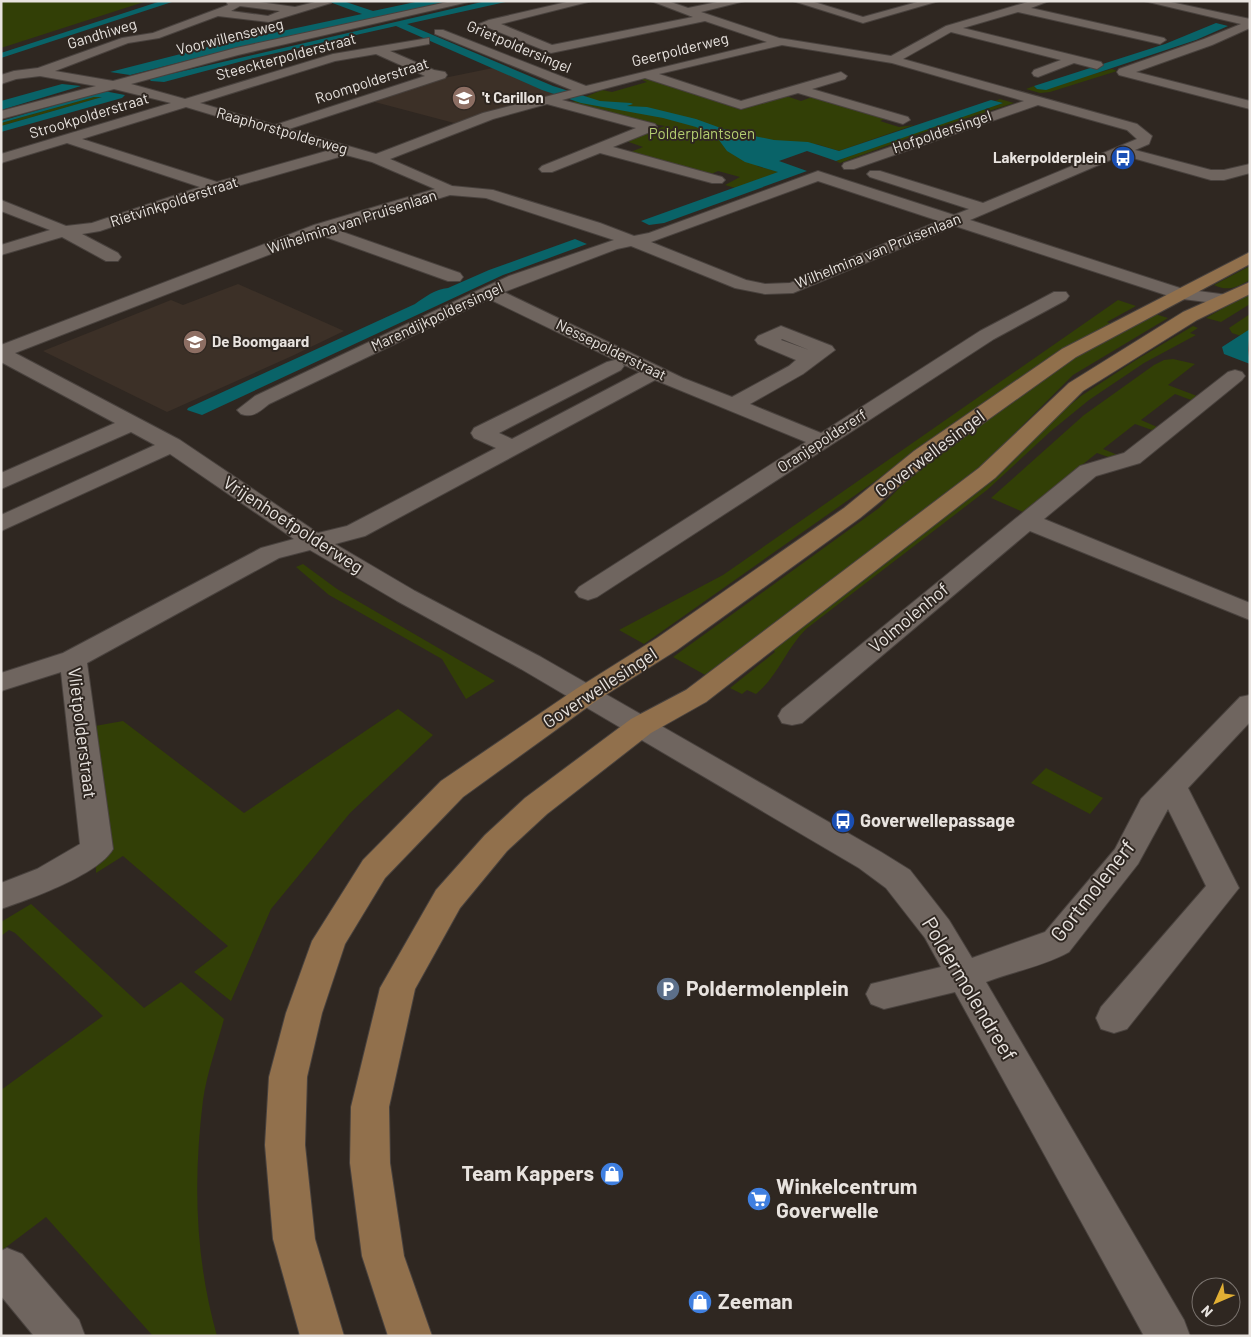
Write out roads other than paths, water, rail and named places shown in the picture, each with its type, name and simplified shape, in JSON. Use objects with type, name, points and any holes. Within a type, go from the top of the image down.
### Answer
[{"type":"main road","name":"Goverwellesingel","points":[[322,1336],[294,1239],[285,1144],[288,1076],[304,1013],[329,940],[374,869],[407,833],[452,789],[586,695],[683,633],[852,513],[922,456],[1069,353],[1250,257]]},
{"type":"main road","points":[[410,1336],[383,1256],[370,1163],[370,1106],[398,988],[448,899],[496,843],[536,806],[641,726],[696,696],[987,473],[1076,387],[1126,354],[1222,299],[1250,287]]},
{"type":"street","name":"Voorwillenseweg","points":[[1,115],[236,52],[468,1]]},
{"type":"street","points":[[489,23],[587,1]]},
{"type":"street","points":[[656,1],[781,42]]},
{"type":"street","points":[[687,12],[740,1]]},
{"type":"street","points":[[798,1],[863,20],[934,1]]},
{"type":"street","points":[[813,6],[831,1]]},
{"type":"street","points":[[893,60],[950,28],[1044,1]]},
{"type":"street","points":[[1149,1],[1250,23]]},
{"type":"street","name":"Gandhiweg","points":[[40,72],[126,40],[155,36],[234,6],[232,2]]},
{"type":"street","points":[[232,2],[295,10]]},
{"type":"street","points":[[217,13],[269,19],[326,2]]},
{"type":"street","points":[[1019,8],[1160,40]]},
{"type":"street","points":[[551,49],[704,17]]},
{"type":"street","points":[[489,23],[577,59]]},
{"type":"street","name":"Grietpoldersingel","points":[[489,23],[439,32],[577,94]]},
{"type":"street","points":[[1248,104],[1123,72],[1208,42],[1250,23]]},
{"type":"street","points":[[950,28],[1097,65]]},
{"type":"street","name":"Steeckterpolderstraat","points":[[186,103],[333,58],[425,40]]},
{"type":"street","name":"Wilhelmina van Pruisenlaan","points":[[1,353],[320,229],[449,190],[472,190],[487,193],[594,226],[741,284],[765,289],[793,288],[1144,141],[1145,136],[1132,127],[893,60],[781,42]]},
{"type":"street","name":"Geerpolderweg","points":[[546,101],[645,74],[781,42]]},
{"type":"street","name":"Roompolderstraat","points":[[275,129],[441,76],[431,74],[378,50]]},
{"type":"street","points":[[1038,73],[1073,59]]},
{"type":"street","name":"Gandhiweg","points":[[40,72],[111,84]]},
{"type":"street","points":[[1,80],[40,72]]},
{"type":"street","points":[[645,74],[740,105],[841,76]]},
{"type":"street","name":"Raaphorstpolderweg","points":[[111,84],[186,103],[377,159],[449,190]]},
{"type":"street","points":[[798,89],[903,120]]},
{"type":"street","points":[[377,159],[440,137],[448,130],[546,101],[650,127],[548,169]]},
{"type":"street","name":"Hofpoldersingel","points":[[983,208],[850,166],[1036,101]]},
{"type":"street","name":"Strookpolderstraat","points":[[1,159],[186,103]]},
{"type":"street","points":[[68,139],[215,187]]},
{"type":"street","points":[[599,148],[717,180]]},
{"type":"street","name":"Rietvinkpolderstraat","points":[[1,250],[65,231],[94,228],[215,187],[346,150]]},
{"type":"street","points":[[1123,151],[1212,176],[1250,168]]},
{"type":"street","points":[[633,241],[653,237],[818,176],[954,220],[1222,299]]},
{"type":"street","points":[[1,205],[65,231],[112,257]]},
{"type":"street","points":[[320,229],[454,277]]},
{"type":"street","name":"Marendijkpoldersingel","points":[[248,410],[262,400],[515,280],[613,245],[633,241]]},
{"type":"street","name":"Nessepolderstraat","points":[[489,292],[656,372],[822,441]]},
{"type":"street","name":"Oranjepoldererf","points":[[588,592],[987,334],[1060,296]]},
{"type":"street","name":"Vrijenhoefpolderweg","points":[[1,353],[172,445],[314,542],[406,596],[641,726]]},
{"type":"street","points":[[734,405],[796,370],[808,358]]},
{"type":"street","points":[[514,448],[482,432],[614,366]]},
{"type":"street","name":"Vlietpolderstraat","points":[[1,896],[49,878],[97,849],[73,659],[270,553],[356,531],[656,372]]},
{"type":"street","name":"Volmolenhof","points":[[792,716],[1088,472],[1132,458],[1235,376]]},
{"type":"street","points":[[1,482],[132,423]]},
{"type":"street","points":[[1,524],[172,445]]},
{"type":"street","points":[[1,495],[27,512]]},
{"type":"street","points":[[1027,521],[1250,612]]},
{"type":"street","points":[[1,682],[73,659]]},
{"type":"street","name":"Gortmolenerf","points":[[964,976],[1006,959],[1046,948],[1057,942],[1127,856],[1152,806],[1250,704]]},
{"type":"street","name":"Poldermolendreef","points":[[641,726],[870,860],[898,879],[937,929],[1168,1336]]},
{"type":"street","points":[[1114,1018],[1224,888],[1171,785]]},
{"type":"street","points":[[884,994],[964,976]]},
{"type":"street","points":[[1,1275],[7,1269],[62,1336]]},
{"type":"water","points":[[161,1],[175,1],[1,58],[1,53]]},
{"type":"water","points":[[327,1],[343,1],[373,11],[420,1],[453,1],[224,51],[130,75],[110,72],[212,46],[362,14]]},
{"type":"water","points":[[486,1],[510,1],[407,24],[553,86],[600,101],[631,103],[633,104],[627,106],[647,107],[696,119],[729,131],[774,140],[808,142],[839,151],[991,100],[1003,103],[836,161],[807,151],[779,161],[807,171],[664,223],[649,225],[641,221],[778,172],[745,162],[727,151],[716,136],[696,127],[663,118],[581,103],[542,90],[396,26],[254,58],[164,82],[151,81],[149,79]]},
{"type":"water","points":[[1216,23],[1228,26],[1196,40],[1046,90],[1037,89],[1034,86],[1165,44]]},
{"type":"water","points":[[62,84],[81,86],[1,110],[1,101]]},
{"type":"water","points":[[104,91],[125,95],[122,98],[1,132],[1,126],[102,97],[94,97],[1,123],[1,121]]},
{"type":"water","points":[[575,239],[587,244],[503,275],[202,415],[187,410],[415,304],[434,292]]},
{"type":"water","points":[[1250,329],[1248,350],[1250,364],[1224,354],[1222,347]]},
{"type":"place","name":"'t Carillon","points":[[464,98]]},
{"type":"place","name":"Lakerpolderplein","points":[[1123,158]]},
{"type":"place","name":"De Boomgaard","points":[[195,342]]},
{"type":"place","name":"Goverwellepassage","points":[[843,821]]},
{"type":"place","name":"Poldermolenplein","points":[[668,989]]},
{"type":"place","name":"Team Kappers","points":[[612,1174]]},
{"type":"place","name":"Winkelcentrum Goverwelle","points":[[759,1199]]},
{"type":"place","name":"Zeeman","points":[[700,1302]]},
{"type":"park label","name":"Polderplantsoen","points":[[702,134]]}]
